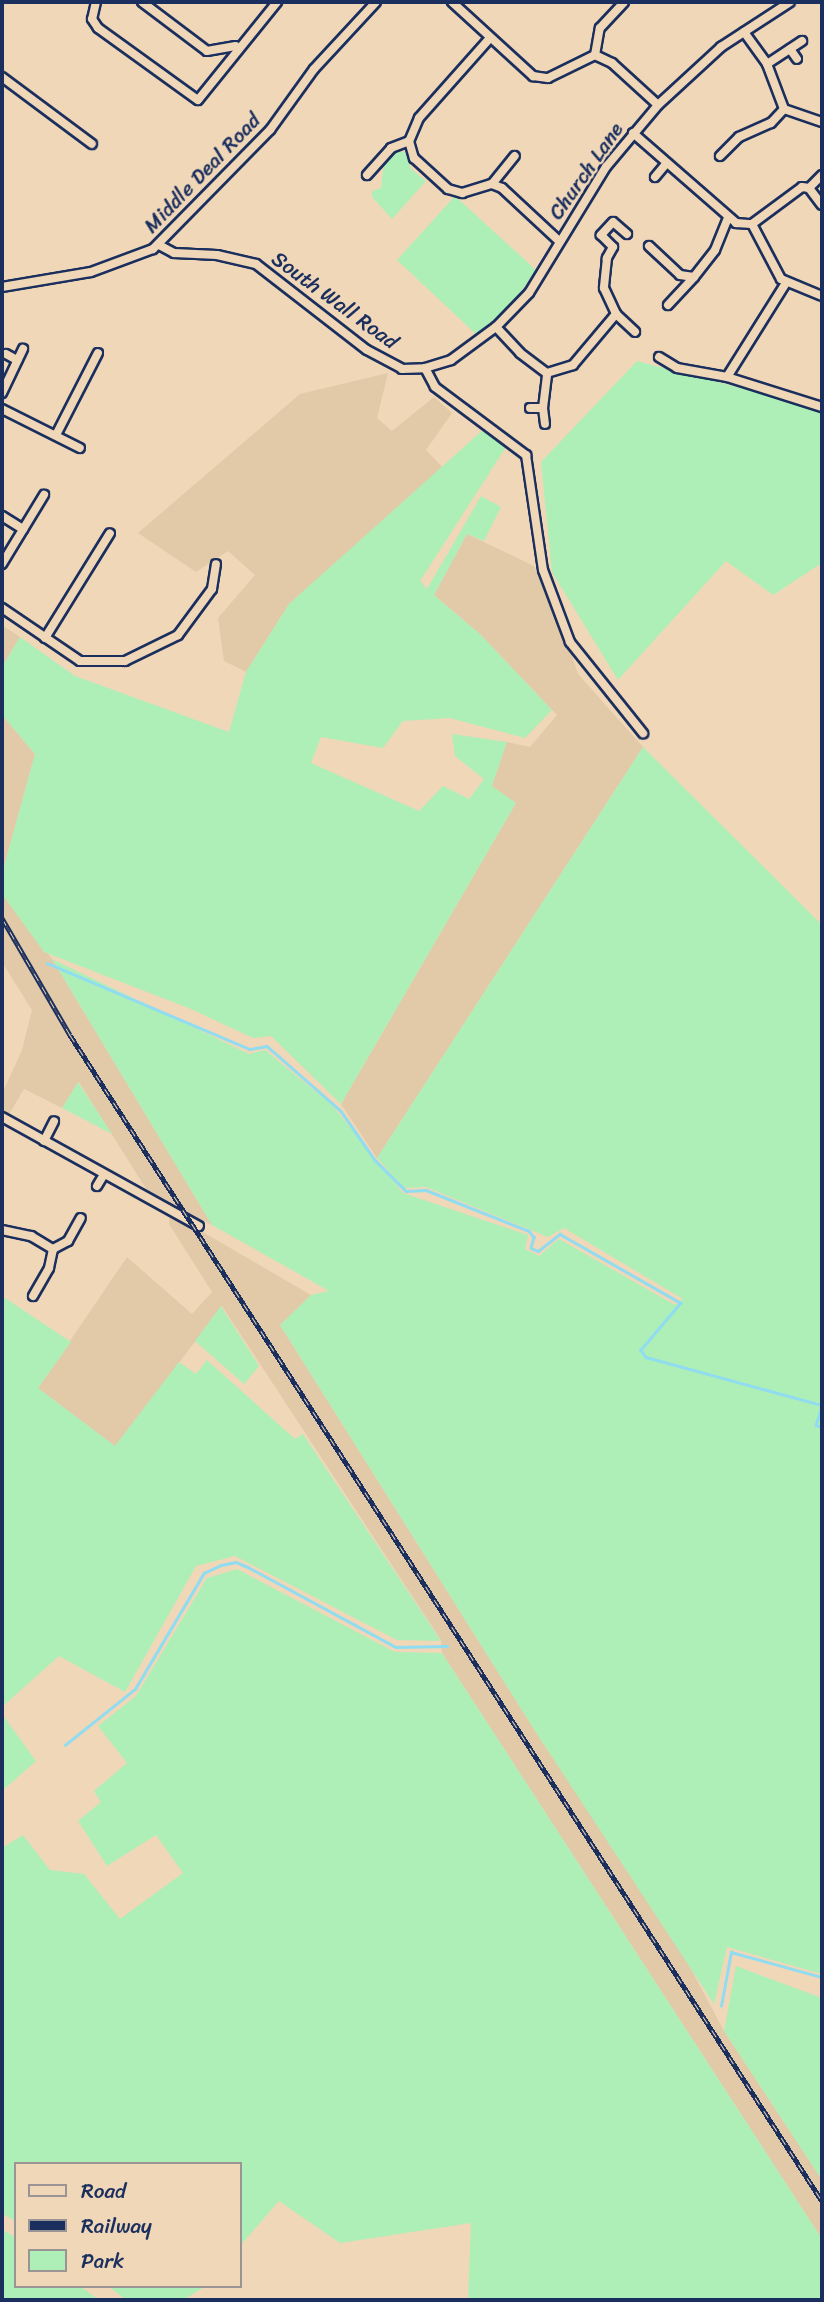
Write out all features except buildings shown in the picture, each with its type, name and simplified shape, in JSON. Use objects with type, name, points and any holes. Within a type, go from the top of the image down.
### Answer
[{"type":"street","points":[[96,2],[92,19],[97,28],[198,100],[239,45],[277,2]]},
{"type":"street","points":[[142,2],[206,51],[239,45]]},
{"type":"street","name":"Middle Deal Road","points":[[2,287],[91,272],[159,244],[270,130],[314,69],[376,2]]},
{"type":"street","points":[[452,2],[490,38],[539,78],[555,75],[595,55]]},
{"type":"street","points":[[595,55],[600,28],[624,2]]},
{"type":"street","name":"Church Lane","points":[[425,368],[450,360],[496,327],[529,293],[558,240],[633,133],[658,105],[744,32],[790,2]]},
{"type":"street","points":[[744,32],[767,64],[784,109]]},
{"type":"street","points":[[490,38],[419,118],[409,141],[414,158],[447,189],[470,192],[492,184],[515,156]]},
{"type":"street","points":[[767,64],[802,41]]},
{"type":"street","points":[[790,49],[797,59]]},
{"type":"street","points":[[595,55],[612,63],[658,105]]},
{"type":"street","points":[[2,77],[92,144]]},
{"type":"street","points":[[784,109],[822,122]]},
{"type":"street","points":[[720,156],[730,144],[747,132],[771,124],[784,109]]},
{"type":"street","points":[[633,133],[728,218],[752,224],[774,269],[786,283],[822,296]]},
{"type":"street","points":[[723,137],[730,144]]},
{"type":"street","points":[[367,175],[391,148],[409,141]]},
{"type":"street","points":[[655,177],[666,164]]},
{"type":"street","points":[[809,188],[822,175]]},
{"type":"street","points":[[492,184],[502,188],[558,240]]},
{"type":"street","points":[[752,224],[802,187],[809,188],[822,205]]},
{"type":"street","points":[[668,305],[715,250],[728,218]]},
{"type":"street","points":[[627,234],[613,222],[601,235],[613,247],[607,258],[604,288],[616,314],[635,332]]},
{"type":"street","name":"South Wall Road","points":[[159,244],[174,253],[217,255],[256,264],[367,350],[401,369],[425,368]]},
{"type":"street","points":[[649,246],[680,275],[694,277]]},
{"type":"street","points":[[727,377],[786,283]]},
{"type":"street","points":[[547,373],[573,365],[616,314]]},
{"type":"street","points":[[496,327],[520,354],[547,373]]},
{"type":"street","points":[[2,393],[23,349]]},
{"type":"street","points":[[56,435],[98,353]]},
{"type":"street","points":[[6,354],[17,360]]},
{"type":"street","points":[[659,357],[677,368],[727,377],[822,407]]},
{"type":"street","points":[[425,368],[435,387],[526,454],[542,570],[570,642],[643,733]]},
{"type":"street","points":[[545,424],[543,408],[547,373]]},
{"type":"street","points":[[530,408],[543,408]]},
{"type":"street","points":[[2,409],[80,448]]},
{"type":"street","points":[[2,564],[44,495]]},
{"type":"street","points":[[2,516],[23,529]]},
{"type":"street","points":[[45,638],[110,533]]},
{"type":"street","points":[[2,608],[80,662],[125,661],[178,635],[212,589],[216,564]]},
{"type":"street","points":[[2,1117],[103,1175],[200,1226]]},
{"type":"street","points":[[44,1141],[54,1121]]},
{"type":"street","points":[[97,1186],[103,1175]]},
{"type":"street","points":[[33,1296],[53,1249],[68,1241],[71,1225],[81,1218]]},
{"type":"street","points":[[2,1230],[32,1236],[53,1249]]},
{"type":"street","points":[[39,1287],[48,1293]]},
{"type":"shaded area","points":[[388,373],[377,418],[392,431],[434,397],[452,413],[426,450],[443,468],[289,604],[246,672],[224,661],[218,618],[255,575],[228,551],[196,572],[138,533],[300,394]]},
{"type":"shaded area","points":[[467,534],[534,566],[559,617],[578,674],[643,747],[377,1158],[341,1104],[516,803],[491,787],[507,742],[530,747],[557,715],[481,635],[434,595]]},
{"type":"shaded area","points":[[2,625],[20,637],[2,667]]},
{"type":"shaded area","points":[[2,715],[35,754],[2,874]]},
{"type":"shaded area","points":[[2,894],[52,959],[212,1225],[148,1192],[79,1082],[62,1108],[24,1089],[8,1116],[2,1112],[2,1094],[22,1050],[32,1010],[2,962]]},
{"type":"shaded area","points":[[170,1213],[311,1295],[280,1325],[535,1731],[677,1943],[724,2031],[822,2180],[822,2239],[442,1653],[441,1640],[222,1306],[115,1447],[38,1388],[127,1257],[192,1314],[212,1292],[169,1224]]},
{"type":"green space","points":[[397,150],[406,153],[411,169],[426,181],[392,219],[372,197],[372,191],[381,188],[384,163]]},
{"type":"green space","points":[[455,196],[536,270],[513,303],[477,335],[397,260]]},
{"type":"green space","points":[[637,361],[822,409],[822,563],[773,595],[726,561],[618,680],[552,572],[541,462]]},
{"type":"green space","points":[[484,429],[506,447],[420,581],[427,589],[481,496],[501,507],[484,541],[467,534],[434,595],[481,635],[552,710],[525,738],[450,718],[403,721],[383,748],[321,737],[311,763],[419,811],[443,786],[469,799],[484,779],[455,756],[452,734],[507,742],[492,786],[516,803],[341,1104],[271,1036],[253,1038],[191,1009],[44,952],[2,894],[2,874],[35,754],[2,715],[2,667],[20,637],[75,676],[229,732],[246,672],[289,604]]},
{"type":"green space","points":[[643,747],[822,925],[822,1974],[727,1947],[714,2004],[535,1731],[280,1325],[311,1295],[329,1291],[212,1225],[52,959],[249,1054],[265,1050],[332,1105],[403,1193],[528,1235],[525,1249],[539,1256],[559,1239],[675,1305],[683,1299],[564,1228],[548,1237],[426,1187],[404,1188],[377,1158]]},
{"type":"green space","points":[[78,1082],[112,1134],[62,1108]]},
{"type":"green space","points":[[2,1296],[71,1342],[38,1388],[115,1446],[179,1362],[196,1374],[207,1360],[295,1439],[303,1434],[441,1641],[397,1640],[235,1556],[196,1566],[125,1692],[59,1656],[2,1707]]},
{"type":"green space","points":[[221,1306],[259,1366],[244,1384],[195,1341]]},
{"type":"green space","points":[[237,1569],[395,1652],[442,1653],[822,2239],[822,2300],[468,2300],[471,2223],[340,2243],[279,2201],[242,2244],[242,2162],[14,2162],[14,2221],[2,2213],[2,1848],[23,1835],[50,1870],[84,1874],[120,1919],[183,1873],[156,1835],[107,1866],[78,1821],[101,1802],[94,1791],[127,1763],[98,1726],[136,1696],[207,1578]]},
{"type":"green space","points":[[2,1714],[36,1761],[2,1791]]},
{"type":"green space","points":[[736,1966],[822,1998],[822,2180],[724,2031]]},
{"type":"green space","points":[[2,2229],[14,2237],[14,2288],[83,2288],[99,2300],[2,2300]]},
{"type":"green space","points":[[111,2288],[203,2288],[183,2300],[126,2300]]},
{"type":"waterway","points":[[47,963],[250,1049],[267,1046],[341,1111],[375,1160],[406,1191],[426,1190],[529,1231],[534,1237],[531,1248],[538,1251],[560,1234],[681,1303],[641,1350],[646,1357],[822,1405]]},
{"type":"waterway","points":[[822,1407],[816,1425],[822,1427]]},
{"type":"waterway","points":[[65,1745],[135,1689],[204,1573],[221,1565],[236,1562],[248,1567],[396,1647],[447,1646]]},
{"type":"waterway","points":[[721,2006],[731,1952],[822,1977]]},
{"type":"railway","points":[[2,918],[70,1035],[822,2201]]}]
